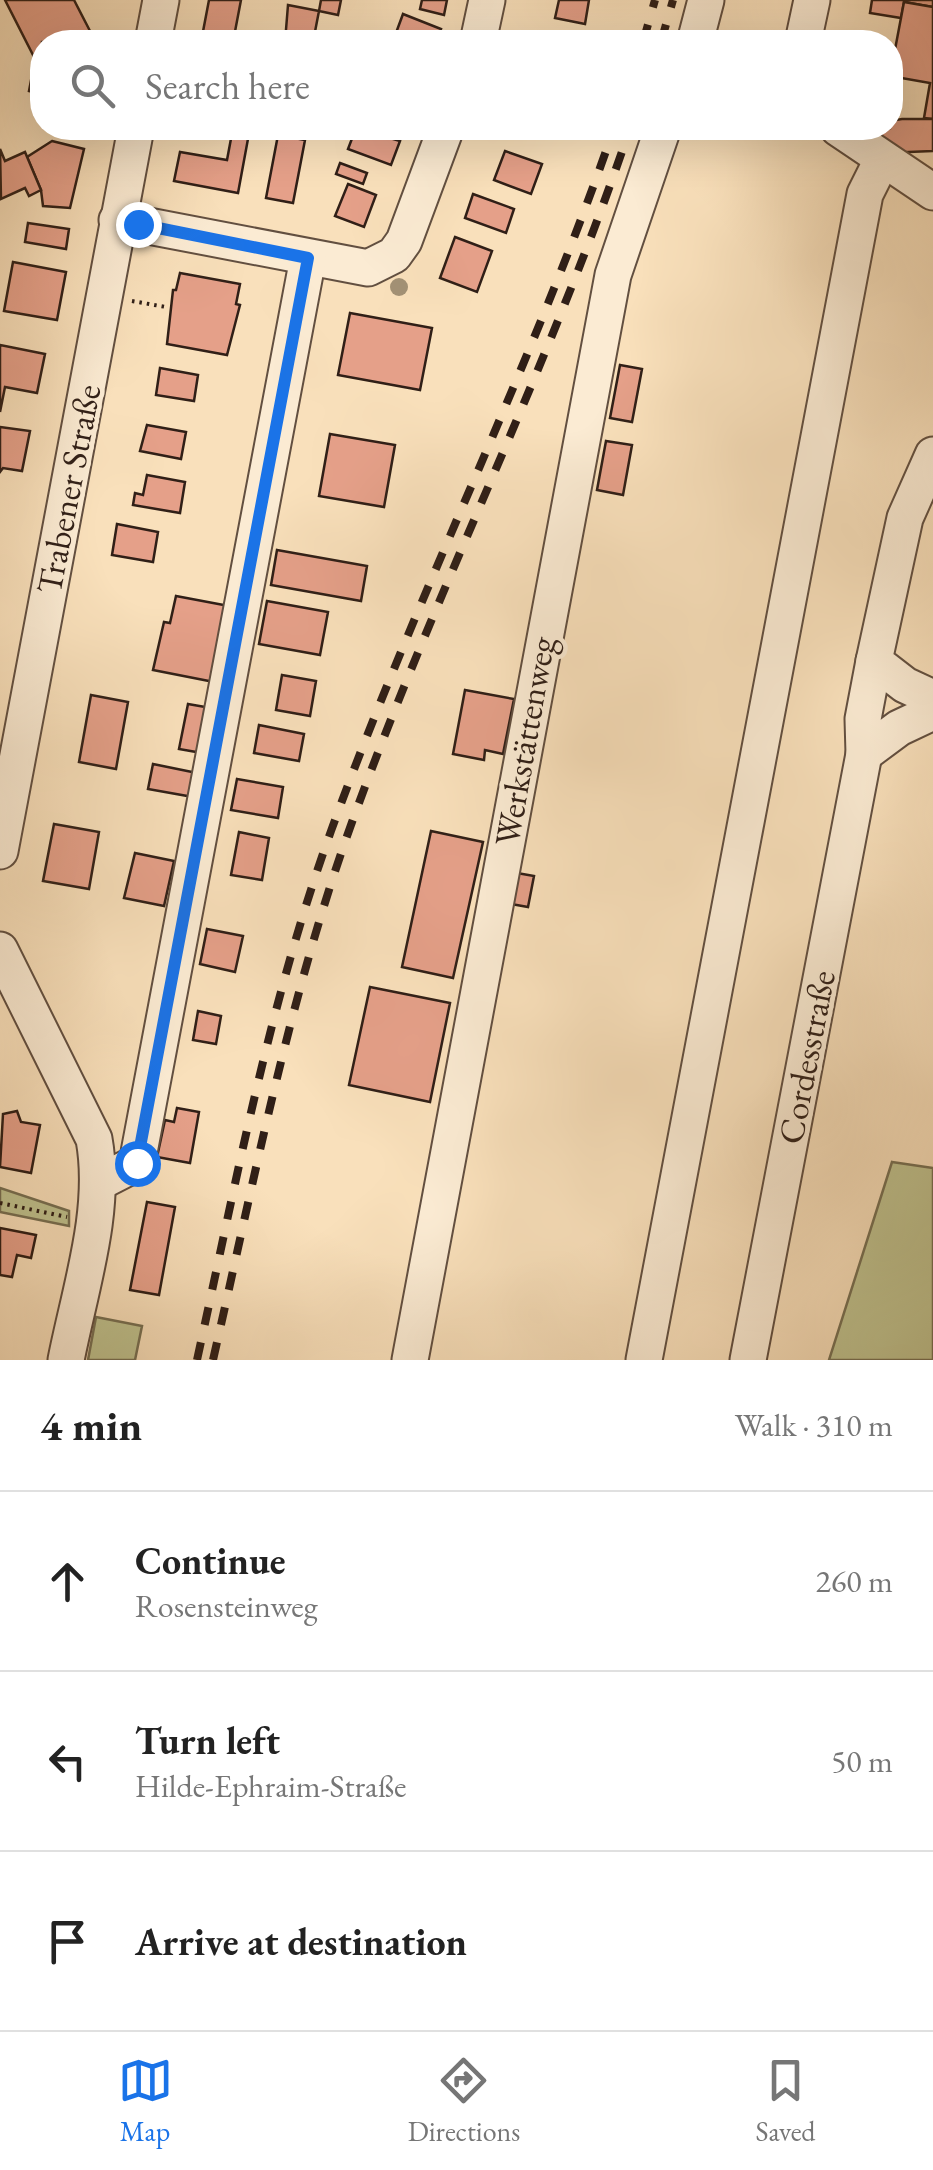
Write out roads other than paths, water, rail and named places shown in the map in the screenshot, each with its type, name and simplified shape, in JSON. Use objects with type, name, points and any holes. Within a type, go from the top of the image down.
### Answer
[{"type":"street","points":[[155,30],[161,0]]},
{"type":"street","points":[[481,30],[487,0]]},
{"type":"street","points":[[698,30],[706,0]]},
{"type":"street","points":[[806,30],[812,0]]},
{"type":"street","name":"Trabener Straße","points":[[0,850],[134,140]]},
{"type":"street","points":[[118,220],[368,268],[394,255],[441,140]]},
{"type":"street","name":"Werkstättenweg","points":[[410,1360],[612,275],[659,140]]},
{"type":"street","points":[[859,140],[882,160],[933,192]]},
{"type":"street","points":[[644,1360],[865,194],[882,160]]},
{"type":"street","points":[[98,1183],[137,1163],[308,258]]},
{"type":"street","points":[[933,456],[905,518],[874,661],[905,685],[933,698]]},
{"type":"street","name":"Cordesstraße","points":[[748,1360],[864,754],[863,719],[874,661]]},
{"type":"street","points":[[864,754],[899,728],[933,712]]},
{"type":"street","points":[[0,950],[94,1138],[98,1183],[66,1360]]},
{"type":"railway","points":[[646,30],[655,0]]},
{"type":"railway","points":[[664,30],[673,0]]},
{"type":"railway","points":[[197,1360],[255,1094],[309,896],[364,742],[547,305],[610,140]]},
{"type":"railway","points":[[213,1360],[289,1032],[346,839],[415,660],[563,307],[626,140]]}]
